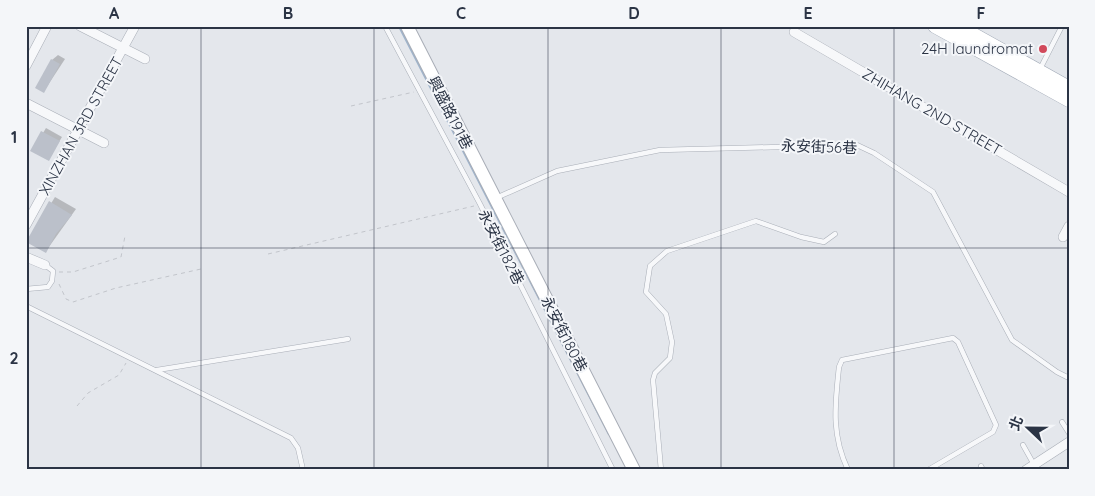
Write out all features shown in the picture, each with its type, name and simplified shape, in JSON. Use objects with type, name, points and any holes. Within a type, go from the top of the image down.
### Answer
[{"type":"main road","points":[[935,26],[1036,76],[1069,88]]},
{"type":"main road","points":[[958,26],[1036,76],[1069,100]]},
{"type":"street","points":[[26,66],[47,26]]},
{"type":"street","points":[[80,26],[145,59]]},
{"type":"street","name":"XINZHAN 3RD STREET","points":[[26,225],[80,130],[135,26]]},
{"type":"street","name":"興盛路191巷","points":[[407,26],[494,199]]},
{"type":"street","name":"ZHIHANG 2ND STREET","points":[[794,32],[1069,192]]},
{"type":"street","points":[[26,103],[104,143]]},
{"type":"street","name":"永安街180巷","points":[[494,199],[634,470]]},
{"type":"street","points":[[1063,237],[1069,226]]},
{"type":"street","points":[[26,257],[45,266]]},
{"type":"street","points":[[1026,470],[1035,467],[1069,442]]},
{"type":"lane","name":"永安街182巷","points":[[385,26],[480,204],[613,470]]},
{"type":"lane","points":[[1036,76],[1062,26]]},
{"type":"lane","name":"永安街56巷","points":[[494,199],[557,171],[660,150],[856,145],[874,153],[933,192],[1012,340],[1057,372],[1069,378]]},
{"type":"lane","points":[[661,470],[653,380],[655,373],[670,358],[672,342],[666,314],[646,292],[650,266],[667,251],[756,221],[801,237],[824,242],[835,234]]},
{"type":"lane","points":[[26,289],[48,287],[52,280],[53,272],[45,266]]},
{"type":"lane","points":[[26,306],[291,438],[298,448],[303,470]]},
{"type":"lane","points":[[848,470],[839,450],[834,414],[839,367],[842,360],[953,338],[958,342],[996,426],[992,432],[928,470]]},
{"type":"lane","points":[[157,370],[348,340]]},
{"type":"lane","points":[[1062,422],[1069,432]]},
{"type":"lane","points":[[1023,445],[1035,467]]},
{"type":"path","points":[[351,106],[420,91]]},
{"type":"path","points":[[268,254],[480,204]]},
{"type":"path","points":[[53,272],[73,272],[121,257],[125,236]]},
{"type":"path","points":[[52,280],[60,285],[66,299],[73,302],[116,288],[201,269]]},
{"type":"path","points":[[77,406],[88,393],[119,375],[128,358]]},
{"type":"building","points":[[51,59],[60,64],[44,93],[35,88]]},
{"type":"building","points":[[41,131],[60,141],[49,161],[30,151]]},
{"type":"building","points":[[49,201],[72,215],[56,234],[46,253],[26,242]]},
{"type":"waterway","points":[[399,26],[609,434]]},
{"type":"place","name":"24H laundromat","points":[[1043,49]]}]
